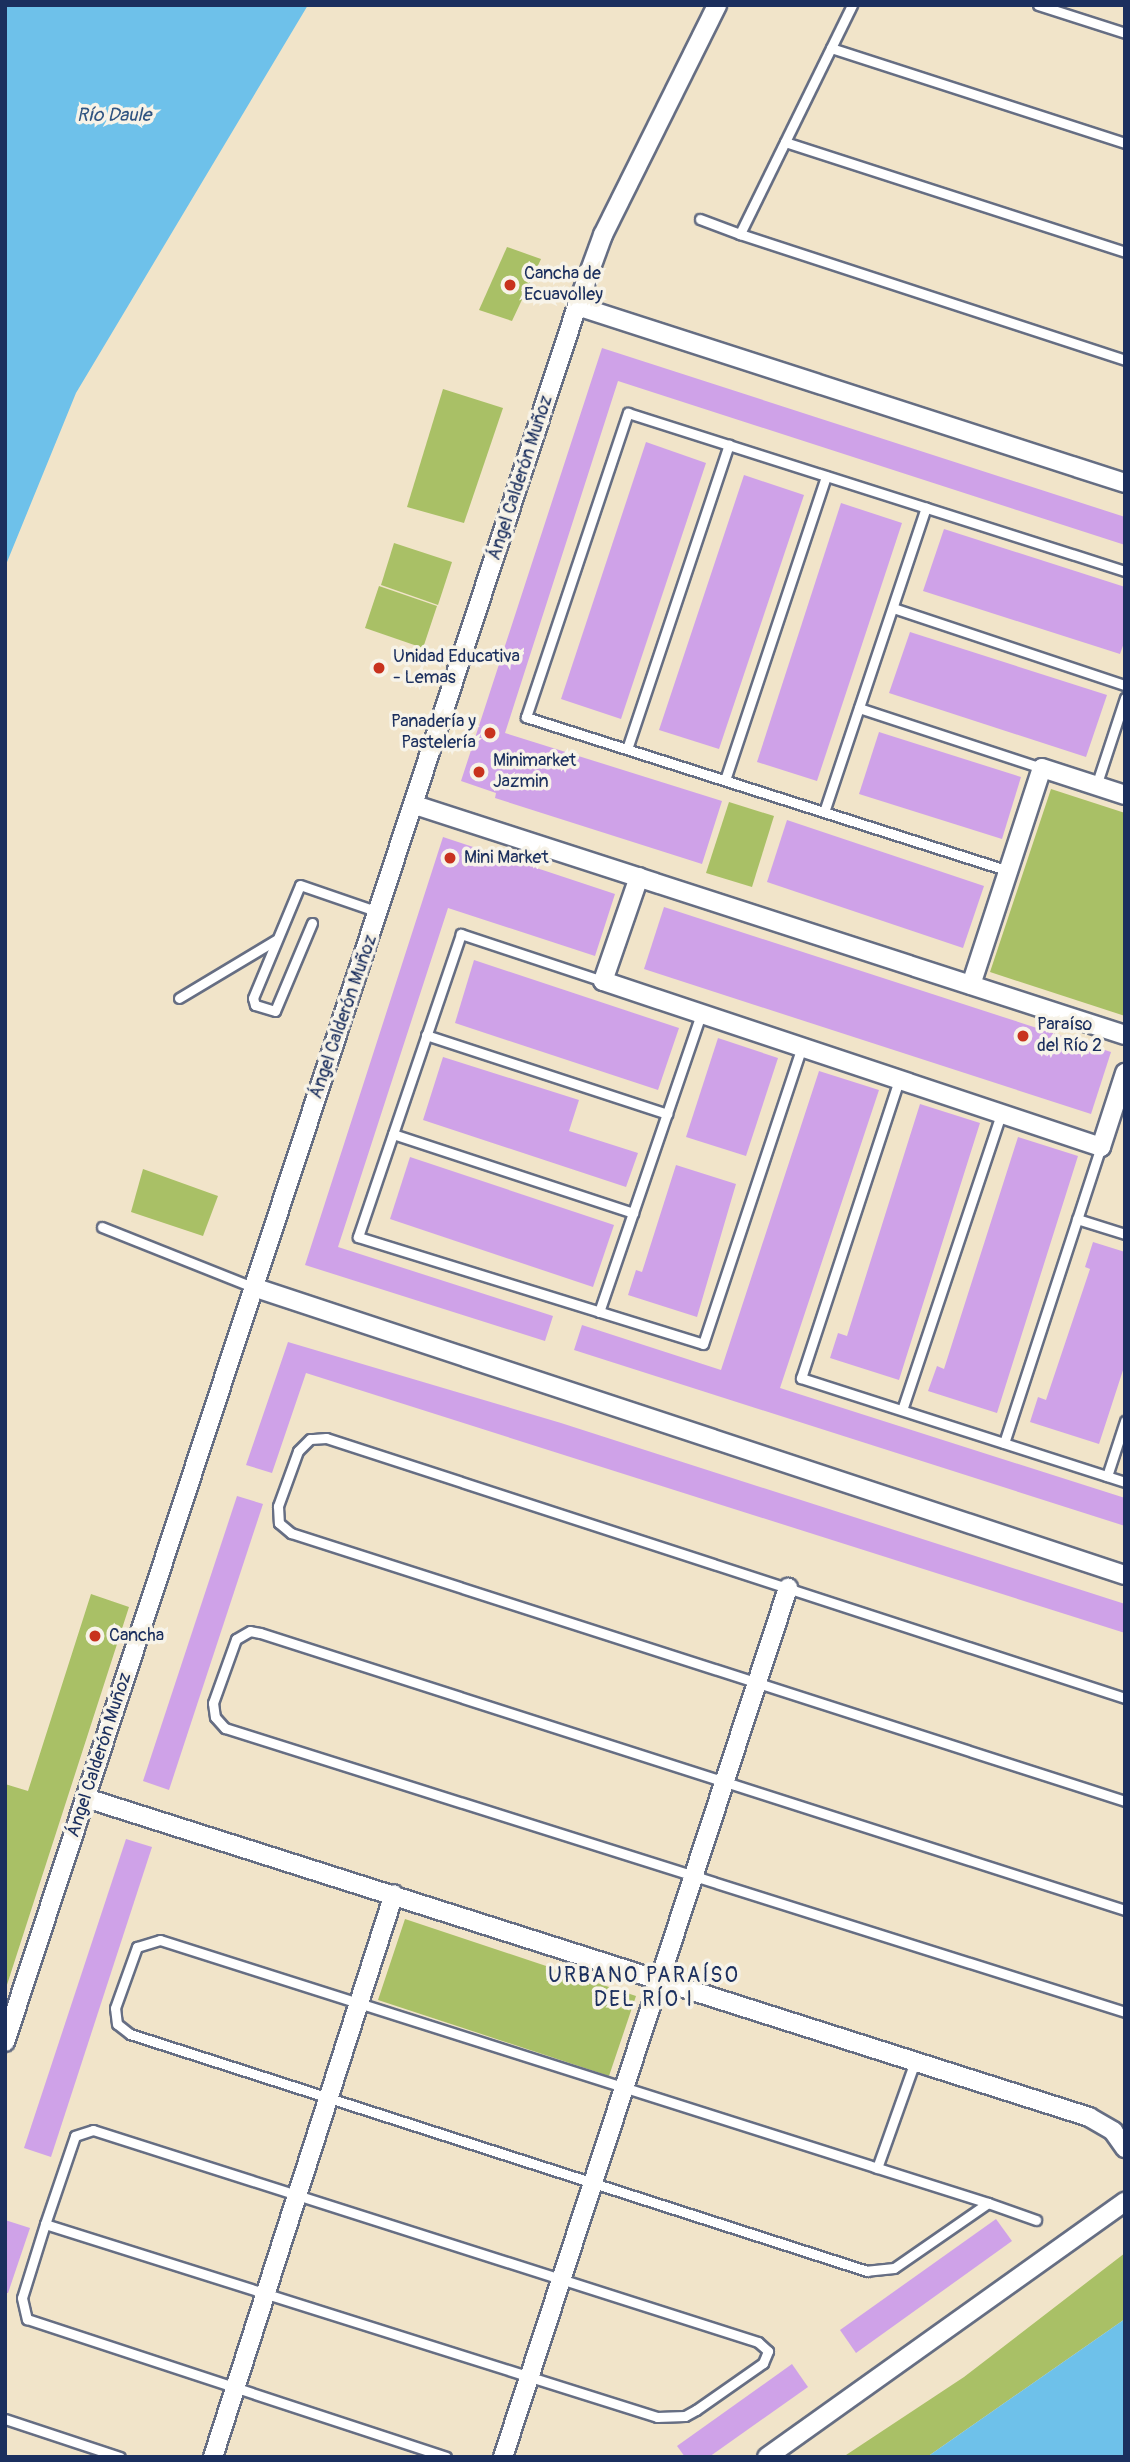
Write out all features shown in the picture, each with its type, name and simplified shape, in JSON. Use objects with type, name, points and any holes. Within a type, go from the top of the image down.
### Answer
[{"type":"street","name":"Ángel Calderón Muñoz","points":[[5,2042],[253,1287],[415,805],[577,306],[603,235],[717,5]]},
{"type":"street","points":[[577,306],[1125,482]]},
{"type":"street","points":[[971,985],[1042,768],[1125,795]]},
{"type":"street","points":[[415,805],[1125,1035]]},
{"type":"street","points":[[639,877],[603,981],[1101,1147],[1118,1119],[1125,1073]]},
{"type":"street","points":[[253,1287],[1125,1575]]},
{"type":"street","points":[[503,2457],[788,1588]]},
{"type":"street","points":[[86,1798],[1089,2117],[1113,2132],[1125,2148]]},
{"type":"street","points":[[213,2457],[394,1894]]},
{"type":"street","points":[[767,2457],[1125,2202]]},
{"type":"lane","points":[[740,234],[852,5]]},
{"type":"lane","points":[[1038,5],[1125,33]]},
{"type":"lane","points":[[831,48],[1125,143]]},
{"type":"lane","points":[[785,142],[1125,252]]},
{"type":"lane","points":[[700,219],[1125,360]]},
{"type":"lane","points":[[1009,871],[526,717],[628,413],[1125,571]]},
{"type":"lane","points":[[627,749],[729,445]]},
{"type":"lane","points":[[725,780],[826,476]]},
{"type":"lane","points":[[824,812],[926,508]]},
{"type":"lane","points":[[893,608],[1125,685]]},
{"type":"lane","points":[[1096,786],[1125,698]]},
{"type":"lane","points":[[859,708],[1042,768]]},
{"type":"lane","points":[[312,923],[278,1007],[272,1012],[252,1002],[300,885],[379,912]]},
{"type":"lane","points":[[603,981],[461,934],[358,1237],[703,1344],[802,1047]]},
{"type":"lane","points":[[179,998],[276,940]]},
{"type":"lane","points":[[598,1312],[701,1014]]},
{"type":"lane","points":[[426,1035],[667,1114]]},
{"type":"lane","points":[[899,1080],[801,1378],[1125,1482]]},
{"type":"lane","points":[[902,1410],[1001,1114]]},
{"type":"lane","points":[[393,1134],[633,1213]]},
{"type":"lane","points":[[1004,1443],[1101,1147]]},
{"type":"lane","points":[[1077,1219],[1125,1234]]},
{"type":"lane","points":[[102,1227],[253,1287]]},
{"type":"lane","points":[[1107,1476],[1125,1421]]},
{"type":"lane","points":[[1125,1698],[327,1438],[310,1439],[298,1451],[278,1506],[279,1522],[291,1533],[1125,1801]]},
{"type":"lane","points":[[1125,1910],[260,1633],[250,1632],[236,1639],[212,1710],[225,1728],[1125,2012]]},
{"type":"lane","points":[[988,2203],[894,2268],[876,2273],[130,2035],[117,2024],[115,2008],[133,1953],[151,1939],[988,2203],[1036,2220]]},
{"type":"lane","points":[[877,2168],[915,2061]]},
{"type":"lane","points":[[45,2224],[672,2418],[696,2410],[769,2355],[758,2342],[86,2130],[72,2141],[45,2224],[22,2298],[27,2319],[446,2457]]},
{"type":"lane","points":[[5,2420],[120,2457]]},
{"type":"green space","name":"Cancha de Ecuavolley","points":[[507,247],[541,259],[512,321],[479,310]]},
{"type":"green space","points":[[443,389],[503,408],[464,523],[407,507]]},
{"type":"green space","points":[[394,543],[452,562],[438,605],[381,585]]},
{"type":"green space","points":[[379,586],[437,606],[423,648],[365,628]]},
{"type":"green space","points":[[1051,789],[1125,813],[1125,1016],[990,972]]},
{"type":"green space","points":[[729,802],[774,816],[752,887],[706,873]]},
{"type":"green space","points":[[143,1169],[218,1196],[203,1236],[131,1212]]},
{"type":"green space","points":[[91,1594],[129,1607],[5,1991],[5,1784],[28,1791]]},
{"type":"green space","points":[[405,1919],[636,1996],[609,2076],[378,2000]]},
{"type":"green space","points":[[1125,2253],[1125,2319],[927,2457],[843,2457],[964,2377]]},
{"type":"water","name":"Río Daule","points":[[5,5],[308,5],[76,393],[5,567]]},
{"type":"water","points":[[1125,2319],[1125,2457],[927,2457]]},
{"type":"building","points":[[602,348],[1125,517],[1125,545],[618,381],[505,733],[722,801],[702,864],[495,798],[496,793],[461,781]]},
{"type":"building","points":[[646,442],[706,463],[621,719],[561,699]]},
{"type":"building","points":[[744,475],[804,495],[719,749],[659,730]]},
{"type":"building","points":[[841,503],[902,523],[817,781],[757,762]]},
{"type":"building","points":[[944,529],[1125,587],[1125,640],[1120,654],[923,591]]},
{"type":"building","points":[[910,632],[1107,695],[1086,757],[889,693]]},
{"type":"building","points":[[879,732],[1021,777],[1002,839],[859,794]]},
{"type":"building","points":[[787,820],[984,886],[963,948],[767,882]]},
{"type":"building","points":[[443,837],[615,894],[595,956],[448,908],[338,1247],[553,1316],[545,1341],[305,1265]]},
{"type":"building","points":[[664,907],[1111,1052],[1091,1114],[644,969]]},
{"type":"building","points":[[474,960],[679,1028],[658,1090],[455,1023]]},
{"type":"building","points":[[718,1038],[778,1058],[746,1156],[686,1137]]},
{"type":"building","points":[[443,1057],[579,1100],[569,1131],[638,1153],[626,1187],[423,1120]]},
{"type":"building","points":[[819,1071],[879,1090],[780,1388],[1125,1498],[1125,1526],[574,1350],[582,1325],[721,1370]]},
{"type":"building","points":[[920,1104],[980,1123],[899,1380],[830,1358],[838,1333],[847,1336]]},
{"type":"building","points":[[1018,1137],[1078,1156],[997,1413],[928,1391],[937,1366],[944,1369]]},
{"type":"building","points":[[410,1157],[614,1225],[593,1287],[390,1219]]},
{"type":"building","points":[[676,1165],[736,1184],[697,1317],[628,1295],[636,1270],[642,1272]]},
{"type":"building","points":[[1093,1242],[1125,1252],[1125,1364],[1099,1444],[1030,1422],[1038,1397],[1046,1400],[1090,1269],[1085,1267]]},
{"type":"building","points":[[288,1342],[561,1423],[1125,1604],[1125,1633],[306,1373],[272,1473],[246,1465]]},
{"type":"building","points":[[237,1496],[263,1504],[169,1790],[143,1781]]},
{"type":"building","points":[[126,1839],[152,1847],[51,2157],[24,2148]]},
{"type":"building","points":[[996,2219],[1012,2241],[856,2353],[840,2330]]},
{"type":"building","points":[[5,2220],[30,2228],[8,2293],[5,2293]]},
{"type":"building","points":[[792,2364],[808,2387],[709,2457],[685,2457],[677,2446]]},
{"type":"place","name":"Cancha de Ecuavolley","points":[[510,285]]},
{"type":"place","name":"Unidad Educativa - Lemas","points":[[379,668]]},
{"type":"place","name":"Panadería y Pastelería","points":[[490,733]]},
{"type":"place","name":"Minimarket Jazmin","points":[[479,772]]},
{"type":"place","name":"Mini Market","points":[[450,858]]},
{"type":"place","name":"Paraíso del Río 2","points":[[1023,1036]]},
{"type":"place","name":"Cancha","points":[[95,1636]]},
{"type":"district","name":"URBANO PARAÍSO DEL RÍO I","points":[[644,1988]]}]
